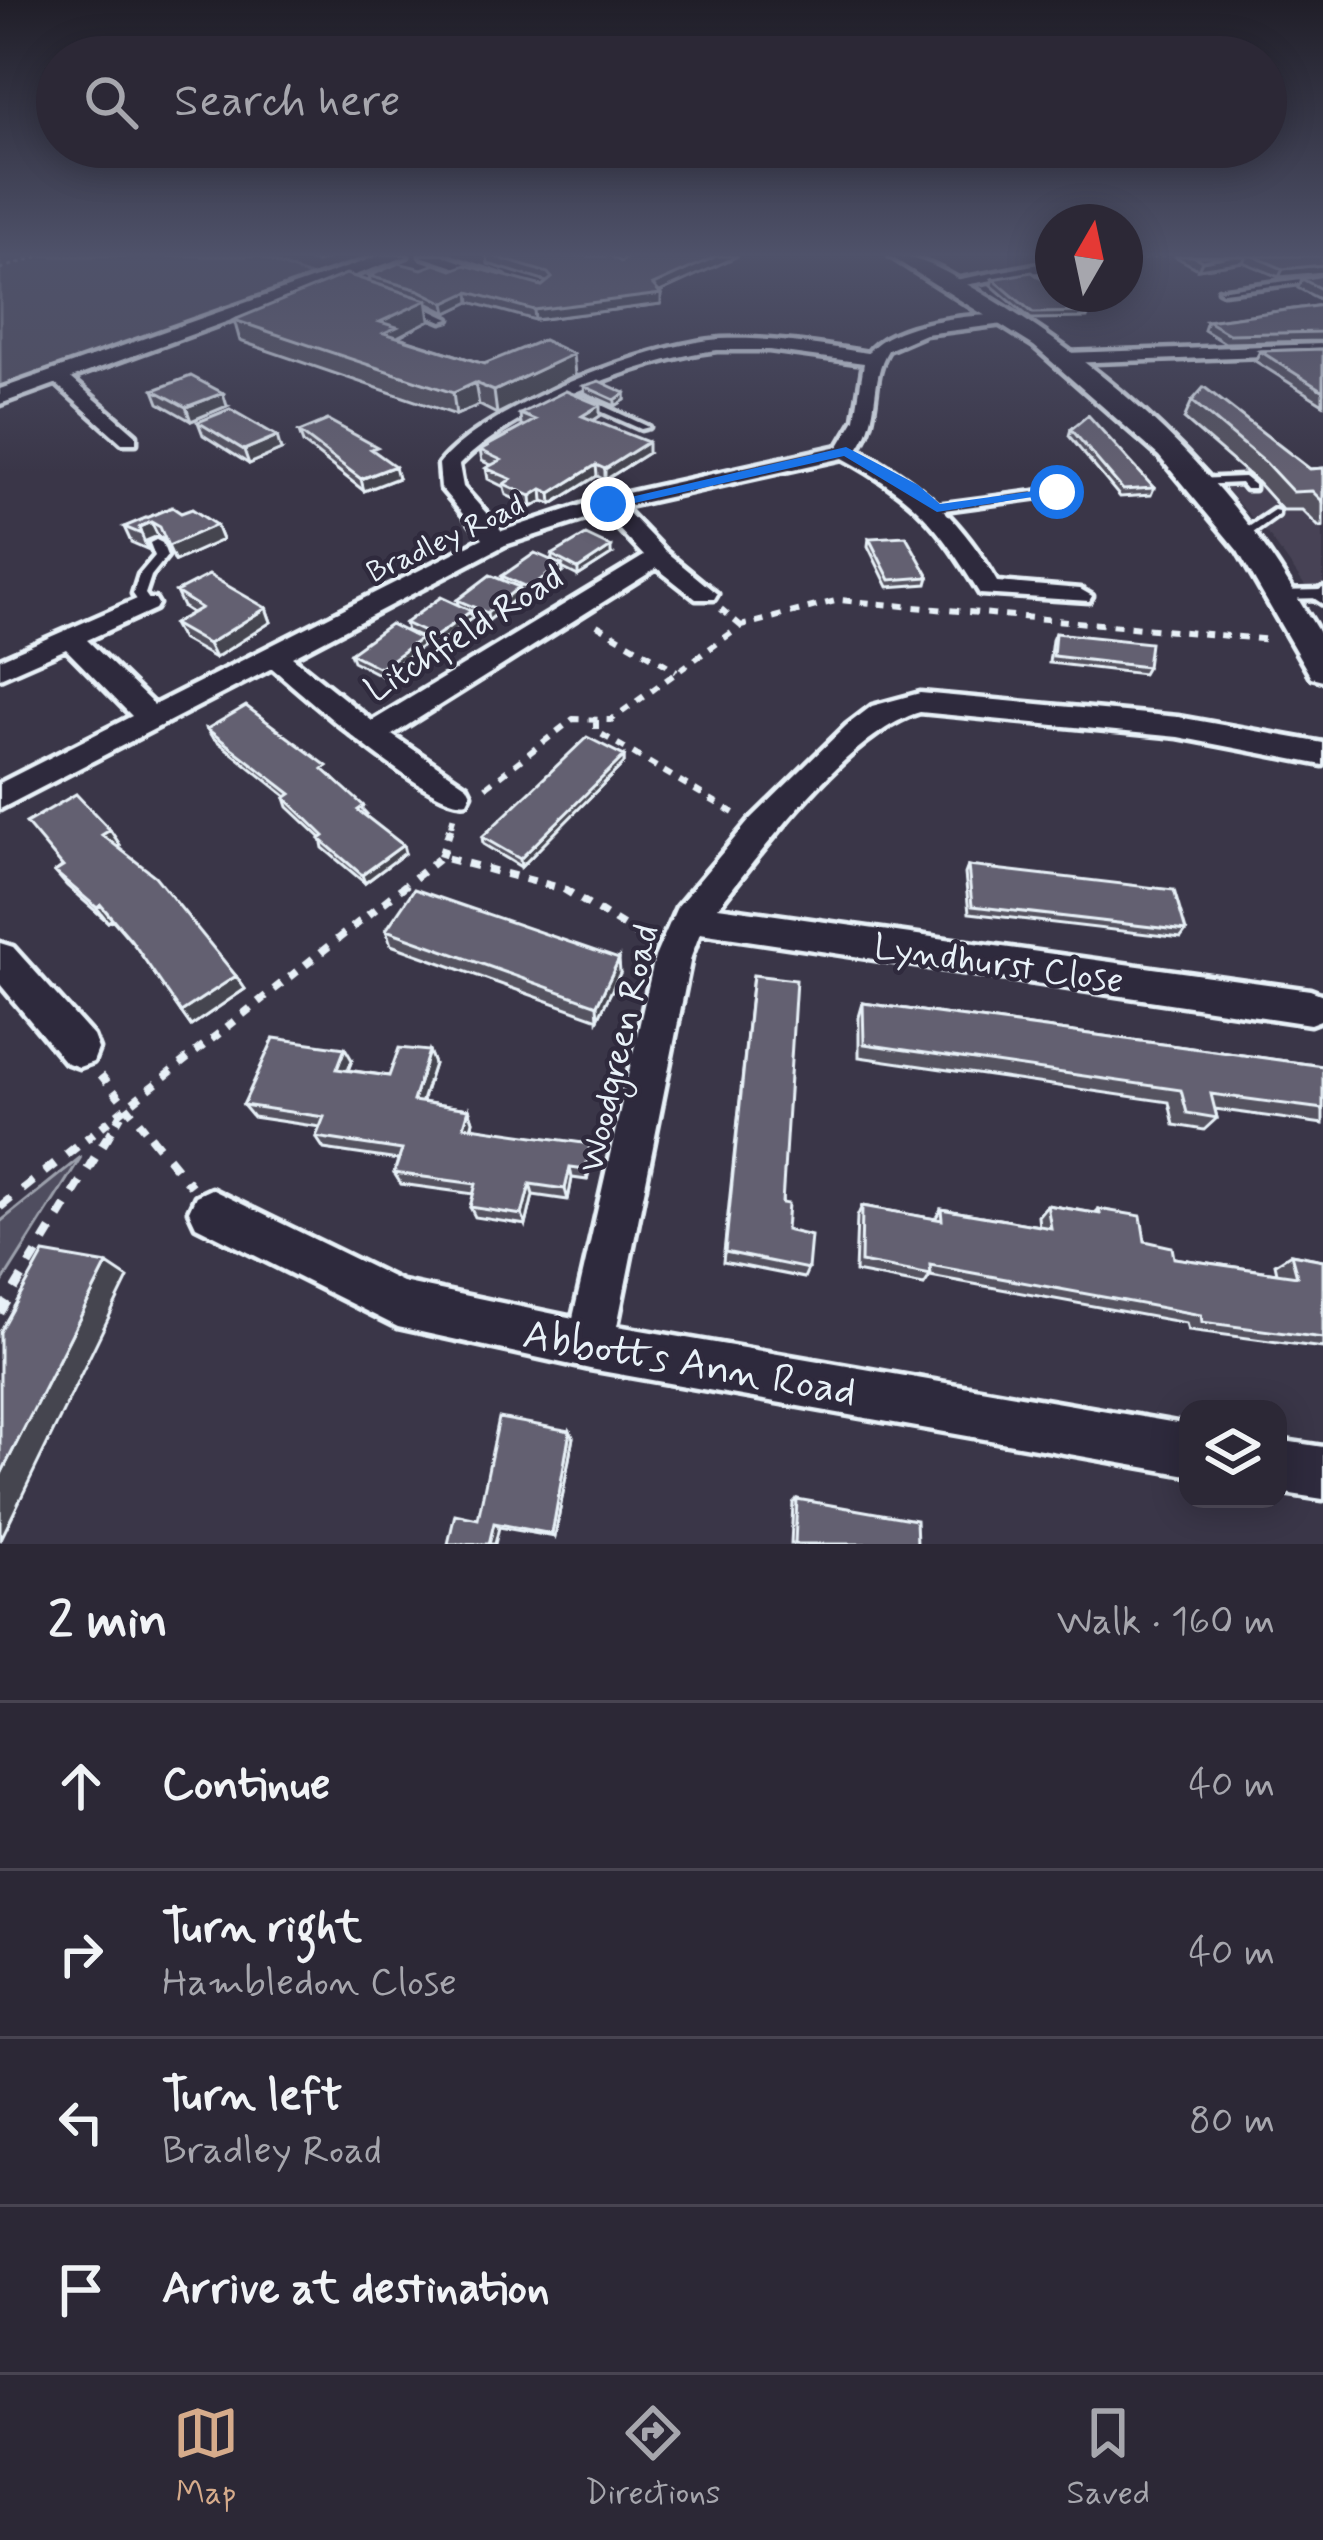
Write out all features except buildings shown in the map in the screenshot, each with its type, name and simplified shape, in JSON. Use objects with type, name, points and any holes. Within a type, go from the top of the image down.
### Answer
[{"type":"street","points":[[0,397],[205,328]]},
{"type":"street","points":[[956,328],[893,338],[873,359],[865,429],[846,451],[913,488],[937,508],[971,553],[989,589],[1080,596]]},
{"type":"street","points":[[1025,328],[1066,358],[1196,482],[1242,536],[1323,669]]},
{"type":"street","points":[[497,540],[452,488],[449,464],[462,447],[567,393],[665,352],[715,343],[772,343],[873,359]]},
{"type":"street","points":[[1066,358],[1313,350],[1323,362]]},
{"type":"street","points":[[58,376],[129,440]]},
{"type":"street","name":"Bradley Road","points":[[0,797],[497,540],[608,504],[846,451]]},
{"type":"street","points":[[608,504],[658,557],[705,595]]},
{"type":"street","name":"Litchfield Road","points":[[371,735],[658,557]]},
{"type":"street","points":[[0,669],[146,604]]},
{"type":"street","points":[[70,638],[149,717]]},
{"type":"street","name":"Litchfield Road","points":[[273,655],[371,735],[468,795]]},
{"type":"street","name":"Woodgreen Road","points":[[590,1345],[673,957],[689,917],[761,829],[857,732],[882,713],[920,702],[1178,727],[1323,754]]},
{"type":"street","name":"Lyndhurst Close","points":[[689,917],[1310,1007]]},
{"type":"street","points":[[0,958],[80,1048]]},
{"type":"street","name":"Abbotts Ann Road","points":[[211,1210],[398,1304],[590,1345],[1179,1448]]},
{"type":"street","points":[[1287,1468],[1323,1474]]},
{"type":"lane","points":[[567,393],[644,427]]},
{"type":"lane","points":[[1196,482],[1244,480],[1250,487]]},
{"type":"lane","points":[[937,508],[1057,492]]},
{"type":"lane","points":[[1242,536],[1274,513]]},
{"type":"lane","points":[[146,604],[139,594],[140,584],[161,556],[156,543]]},
{"type":"lane","points":[[1278,595],[1322,595]]},
{"type":"path","points":[[0,1207],[441,856],[455,811],[468,795],[574,719],[611,720],[741,626],[838,600],[1305,643]]},
{"type":"path","points":[[572,610],[677,671]]},
{"type":"path","points":[[596,720],[596,731],[761,829]]},
{"type":"path","points":[[441,856],[564,889],[673,957]]},
{"type":"path","points":[[80,1048],[211,1210]]},
{"type":"path","points":[[0,1312],[126,1107]]},
{"type":"shaded area","points":[[0,328],[181,328],[0,391]]},
{"type":"shaded area","points":[[1297,467],[1323,484],[1323,611],[1270,537],[1211,474]]},
{"type":"shaded area","points":[[81,1157],[0,1286],[0,1222]]},
{"type":"route","points":[[608,504],[846,451],[913,488],[937,508],[1057,492]]}]
